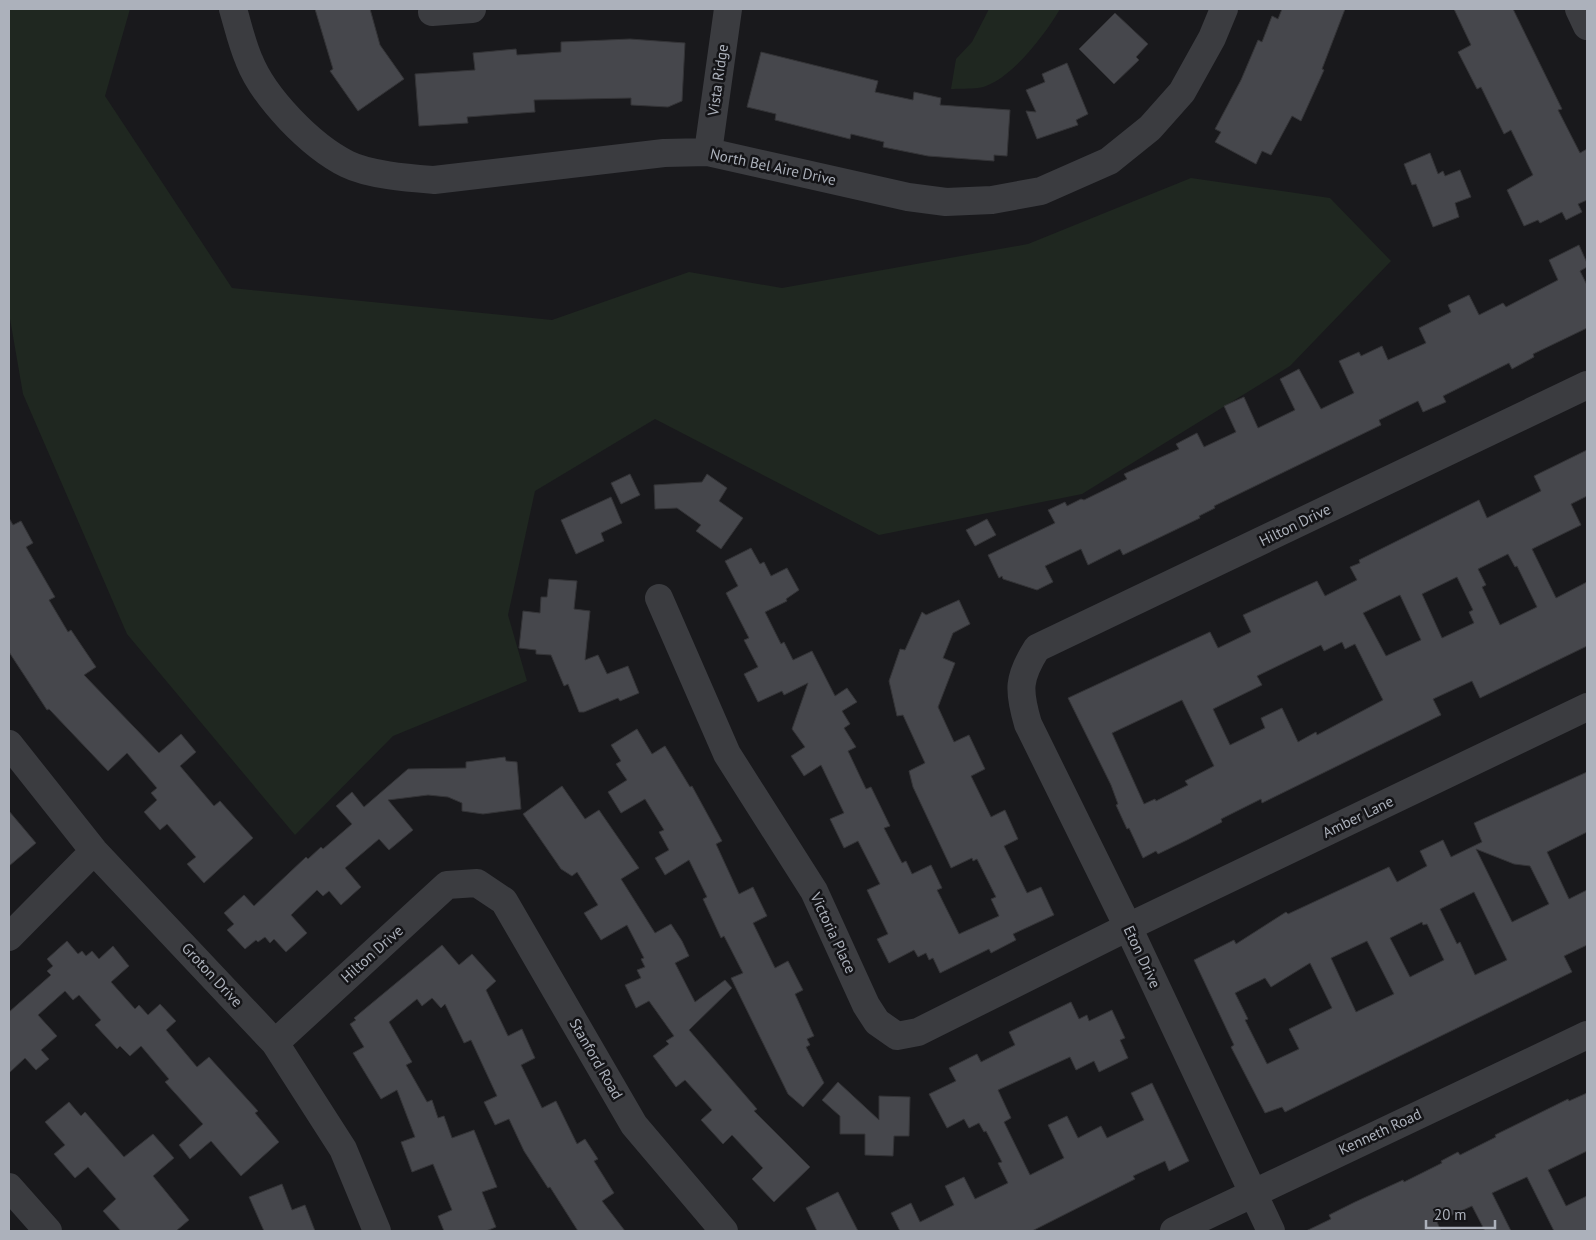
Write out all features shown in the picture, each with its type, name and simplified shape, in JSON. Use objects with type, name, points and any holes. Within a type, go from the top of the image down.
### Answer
[{"type":"street","name":"North Bel Aire Drive","points":[[234,9],[249,61],[275,102],[310,140],[348,165],[398,177],[434,180],[664,153],[708,152],[908,197],[946,202],[992,200],[1041,191],[1110,161],[1150,128],[1182,92],[1212,38],[1224,9]]},
{"type":"street","points":[[432,12],[472,9]]},
{"type":"street","name":"Vista Ridge","points":[[708,152],[728,9]]},
{"type":"street","points":[[1579,9],[1587,26]]},
{"type":"street","name":"Hilton Drive","points":[[1020,682],[1037,648],[1587,385]]},
{"type":"street","name":"Victoria Place","points":[[658,598],[727,754],[814,891],[866,1005],[877,1022],[898,1036],[918,1032],[1128,927]]},
{"type":"street","name":"Eton Drive","points":[[1020,682],[1021,700],[1028,724],[1128,927],[1251,1193],[1271,1231]]},
{"type":"street","name":"Amber Lane","points":[[1128,927],[1587,707]]},
{"type":"street","name":"Groton Drive","points":[[9,744],[94,851],[275,1043],[343,1149],[377,1231]]},
{"type":"street","points":[[9,937],[94,851]]},
{"type":"street","name":"Hilton Drive","points":[[275,1043],[447,885],[477,883]]},
{"type":"street","name":"Stanford Road","points":[[477,883],[504,901],[634,1125],[724,1231]]},
{"type":"street","name":"Kenneth Road","points":[[1174,1231],[1587,1035]]},
{"type":"street","points":[[9,1187],[48,1231]]},
{"type":"shaded area","points":[[9,9],[130,9],[105,96],[232,288],[552,320],[689,272],[782,288],[1028,244],[1191,178],[1330,198],[1391,261],[1290,366],[1082,494],[879,535],[655,419],[535,491],[508,615],[527,681],[393,736],[295,835],[127,634],[23,394],[9,313]]},
{"type":"shaded area","points":[[989,9],[1060,9],[1028,53],[997,81],[982,87],[951,89],[956,59],[972,42]]},
{"type":"building","points":[[315,9],[370,9],[380,45],[404,79],[358,111],[330,71],[333,69]]},
{"type":"building","points":[[1282,9],[1345,9],[1322,69],[1324,70],[1301,121],[1292,116],[1271,155],[1262,151],[1256,164],[1215,142],[1221,132],[1215,129],[1241,80],[1258,40],[1262,42],[1272,16],[1278,19]]},
{"type":"building","points":[[1454,9],[1513,9],[1562,109],[1558,110],[1580,153],[1587,149],[1587,200],[1578,204],[1582,212],[1566,220],[1562,212],[1540,223],[1538,220],[1524,226],[1507,190],[1533,175],[1511,130],[1504,134],[1481,87],[1477,89],[1458,52],[1471,45]]},
{"type":"building","points":[[1115,13],[1148,44],[1136,57],[1139,60],[1114,84],[1079,49]]},
{"type":"building","points":[[630,39],[685,43],[682,101],[668,107],[631,105],[631,98],[534,100],[535,112],[467,117],[468,123],[419,126],[415,74],[475,70],[473,53],[516,49],[517,55],[561,52],[561,42]]},
{"type":"building","points":[[761,52],[878,81],[875,92],[913,100],[914,92],[941,98],[940,105],[1010,110],[1007,156],[994,155],[994,161],[928,156],[883,147],[884,142],[851,134],[850,139],[775,120],[776,114],[747,107]]},
{"type":"building","points":[[1067,63],[1088,114],[1076,120],[1078,125],[1037,139],[1026,111],[1036,112],[1026,90],[1045,82],[1042,74]]},
{"type":"building","points":[[1430,153],[1438,174],[1443,171],[1445,176],[1460,170],[1471,197],[1455,203],[1459,217],[1433,227],[1416,184],[1412,185],[1404,164]]},
{"type":"building","points":[[1579,245],[1587,263],[1587,267],[1580,271],[1587,285],[1587,328],[1533,354],[1534,357],[1512,369],[1509,363],[1443,396],[1446,402],[1423,412],[1418,401],[1379,420],[1381,425],[1214,506],[1215,508],[1199,516],[1200,518],[1123,555],[1120,549],[1088,565],[1081,549],[1045,566],[1053,582],[1037,590],[1003,579],[1002,576],[999,578],[988,555],[1055,523],[1048,510],[1065,502],[1067,506],[1081,499],[1084,500],[1127,479],[1124,474],[1179,449],[1176,444],[1197,433],[1204,447],[1236,432],[1224,406],[1244,397],[1258,428],[1295,410],[1280,379],[1299,369],[1321,409],[1354,393],[1339,361],[1359,352],[1361,356],[1382,346],[1388,360],[1426,343],[1419,328],[1451,312],[1448,305],[1469,295],[1479,315],[1503,303],[1506,307],[1558,280],[1549,260]]},
{"type":"building","points":[[1587,450],[1587,496],[1571,504],[1581,525],[1532,549],[1556,598],[1587,582],[1587,646],[1480,698],[1472,681],[1433,699],[1441,715],[1262,803],[1261,799],[1221,819],[1222,822],[1158,854],[1156,851],[1143,858],[1129,828],[1127,829],[1116,805],[1118,804],[1111,785],[1068,698],[1210,632],[1218,648],[1251,632],[1243,615],[1317,581],[1325,596],[1357,580],[1350,567],[1360,563],[1359,560],[1479,500],[1487,518],[1541,491],[1534,476]],"holes":[[[1508,554],[1515,567],[1517,566],[1537,607],[1500,625],[1482,587],[1486,585],[1478,569]],[[1457,577],[1473,610],[1469,612],[1474,623],[1442,638],[1422,594]],[[1400,595],[1421,640],[1386,656],[1363,613]],[[1342,642],[1345,649],[1355,644],[1383,700],[1317,735],[1316,732],[1298,742],[1282,708],[1261,718],[1265,728],[1230,745],[1213,709],[1262,685],[1257,676],[1321,645],[1324,651]],[[1182,700],[1214,766],[1185,781],[1188,785],[1156,801],[1155,799],[1144,804],[1112,733]]]},
{"type":"building","points":[[630,474],[640,495],[621,504],[611,483]]},
{"type":"building","points":[[707,474],[727,488],[719,501],[743,518],[721,549],[696,531],[701,525],[677,508],[655,509],[654,485],[702,482]]},
{"type":"building","points":[[611,497],[622,523],[601,533],[604,541],[576,554],[561,520]]},
{"type":"building","points":[[9,518],[13,525],[21,521],[33,543],[26,547],[55,597],[49,600],[68,632],[71,630],[96,667],[84,675],[159,753],[181,734],[196,752],[180,766],[214,806],[220,801],[253,838],[204,883],[187,864],[196,857],[167,824],[160,830],[144,812],[157,800],[151,793],[157,788],[127,753],[108,771],[49,709],[47,710],[9,652]]},
{"type":"building","points":[[987,519],[996,535],[975,546],[966,530]]},
{"type":"building","points":[[751,548],[760,564],[764,562],[771,576],[787,568],[799,590],[786,599],[787,601],[765,612],[781,644],[784,642],[793,660],[812,651],[835,696],[847,688],[857,702],[842,711],[850,724],[844,728],[856,747],[848,751],[866,789],[871,787],[890,826],[884,828],[902,863],[906,861],[912,874],[931,865],[942,888],[937,890],[959,934],[999,916],[991,899],[996,897],[977,859],[973,861],[972,858],[951,868],[913,787],[909,771],[925,763],[903,715],[897,716],[889,681],[900,649],[905,650],[922,612],[926,615],[959,600],[970,624],[953,633],[943,658],[955,663],[938,707],[954,742],[969,735],[985,769],[971,776],[991,817],[1005,810],[1018,839],[1004,846],[1027,893],[1041,887],[1054,915],[1013,934],[1016,940],[991,953],[989,949],[940,973],[933,958],[929,960],[926,953],[918,957],[914,950],[889,963],[877,939],[888,934],[867,890],[880,884],[858,841],[844,848],[830,819],[844,813],[821,765],[804,776],[791,756],[805,747],[792,729],[808,683],[784,695],[782,691],[758,702],[744,674],[758,667],[744,640],[749,638],[726,593],[738,586],[725,561]]},
{"type":"building","points":[[549,579],[577,581],[574,609],[590,611],[585,660],[598,655],[607,674],[628,666],[639,693],[620,701],[618,698],[584,712],[579,712],[568,684],[564,686],[551,655],[536,654],[536,650],[519,648],[523,611],[540,613],[541,597],[547,597]]},
{"type":"building","points":[[637,729],[652,754],[665,746],[690,787],[692,786],[722,841],[716,844],[739,894],[753,887],[767,916],[753,923],[775,968],[788,961],[803,990],[795,994],[814,1036],[807,1039],[810,1045],[806,1047],[824,1083],[803,1107],[788,1094],[731,978],[743,973],[724,936],[721,938],[703,899],[707,897],[689,860],[665,875],[655,858],[669,850],[659,832],[664,830],[645,799],[621,813],[608,792],[627,780],[616,764],[621,761],[611,745]]},
{"type":"building","points":[[505,757],[506,761],[517,762],[521,809],[483,814],[462,811],[462,803],[448,797],[428,795],[388,800],[413,830],[389,850],[379,839],[345,868],[361,887],[341,905],[329,891],[323,896],[317,890],[291,915],[307,933],[286,952],[274,939],[270,943],[265,937],[258,942],[256,940],[245,949],[227,930],[234,924],[224,913],[244,895],[254,906],[306,857],[308,859],[321,847],[323,849],[352,824],[336,806],[352,792],[364,807],[408,769],[466,768],[466,762]]},
{"type":"building","points":[[1587,772],[1587,832],[1547,852],[1569,899],[1587,890],[1587,945],[1564,956],[1572,972],[1285,1112],[1282,1107],[1265,1113],[1231,1047],[1234,1045],[1194,960],[1234,940],[1236,944],[1286,912],[1288,914],[1389,867],[1397,882],[1427,866],[1420,851],[1443,840],[1451,857],[1482,842],[1474,823]],"holes":[[[1476,849],[1514,864],[1530,866],[1549,904],[1512,922]],[[1474,892],[1507,960],[1475,975],[1460,942],[1457,944],[1440,909]],[[1422,922],[1423,925],[1427,924],[1444,960],[1410,977],[1390,938]],[[1367,941],[1394,994],[1356,1012],[1331,958]],[[1310,963],[1332,1008],[1289,1029],[1299,1049],[1267,1064],[1245,1020],[1248,1019],[1235,993],[1265,978],[1271,987]]]},
{"type":"building","points":[[562,786],[585,819],[599,810],[639,868],[621,879],[655,933],[671,924],[682,941],[689,956],[675,963],[695,1002],[725,980],[732,988],[689,1030],[757,1109],[754,1111],[810,1167],[774,1202],[752,1179],[763,1168],[732,1135],[723,1144],[701,1120],[712,1110],[685,1080],[676,1087],[653,1056],[669,1044],[666,1041],[674,1036],[649,1001],[636,1008],[625,985],[641,978],[637,970],[645,967],[641,959],[644,958],[627,925],[601,940],[584,913],[598,905],[577,872],[572,876],[561,869],[523,814]]},
{"type":"building","points":[[9,811],[36,843],[9,866]]},
{"type":"building","points":[[67,941],[78,954],[82,951],[86,956],[92,951],[99,959],[113,946],[129,966],[111,982],[135,1009],[139,1005],[148,1015],[160,1004],[176,1021],[166,1030],[197,1067],[209,1057],[258,1111],[255,1113],[279,1142],[241,1176],[211,1141],[190,1159],[179,1145],[203,1124],[165,1082],[169,1079],[141,1046],[130,1056],[120,1046],[117,1049],[95,1025],[101,1020],[79,995],[73,1000],[65,991],[38,1015],[57,1036],[41,1050],[49,1059],[36,1070],[25,1058],[9,1073],[9,1012],[51,975],[47,971],[53,966],[47,959]]},
{"type":"building","points":[[442,945],[459,965],[472,954],[496,981],[486,990],[508,1036],[522,1029],[535,1058],[521,1065],[542,1108],[556,1101],[577,1144],[585,1139],[598,1159],[594,1161],[614,1193],[602,1201],[625,1231],[578,1231],[524,1151],[509,1119],[495,1125],[484,1102],[497,1096],[471,1040],[464,1043],[445,1004],[441,1008],[432,998],[422,1006],[417,999],[389,1022],[412,1062],[406,1065],[427,1102],[432,1100],[438,1118],[444,1116],[452,1138],[474,1130],[497,1187],[482,1192],[496,1227],[486,1231],[444,1231],[438,1216],[452,1210],[433,1164],[412,1172],[401,1142],[415,1137],[397,1090],[381,1099],[353,1053],[364,1047],[350,1024],[356,1020],[354,1018]]},
{"type":"building","points":[[1071,1002],[1079,1019],[1087,1015],[1089,1021],[1112,1010],[1125,1038],[1120,1040],[1128,1058],[1099,1072],[1094,1061],[1076,1070],[1070,1057],[998,1090],[1011,1118],[1004,1122],[1030,1175],[1064,1158],[1048,1125],[1067,1116],[1078,1138],[1101,1126],[1107,1138],[1144,1120],[1131,1093],[1152,1083],[1189,1161],[1169,1171],[1165,1161],[1133,1176],[1135,1179],[1032,1231],[900,1231],[891,1213],[911,1203],[920,1222],[954,1205],[945,1186],[964,1177],[975,1199],[1008,1183],[998,1163],[1002,1162],[986,1131],[984,1132],[979,1123],[969,1128],[964,1119],[947,1128],[929,1094],[956,1081],[949,1068],[977,1054],[981,1062],[1015,1045],[1009,1032]]},
{"type":"building","points":[[838,1082],[879,1120],[879,1096],[910,1097],[909,1136],[894,1136],[893,1156],[865,1155],[865,1134],[840,1134],[840,1116],[822,1100]]},
{"type":"building","points":[[1587,1093],[1587,1151],[1548,1170],[1566,1206],[1587,1196],[1587,1231],[1554,1231],[1527,1177],[1492,1193],[1511,1231],[1485,1231],[1472,1206],[1437,1222],[1441,1231],[1306,1231],[1331,1219],[1329,1215],[1355,1202],[1403,1180],[1404,1182],[1442,1163],[1441,1161],[1458,1152],[1460,1155],[1496,1137],[1495,1135],[1568,1099],[1569,1101]]},
{"type":"building","points":[[69,1102],[81,1116],[85,1112],[124,1157],[153,1134],[174,1158],[153,1176],[189,1220],[176,1231],[121,1231],[103,1211],[116,1199],[88,1167],[75,1178],[54,1154],[65,1145],[45,1122]]},
{"type":"building","points":[[282,1184],[292,1210],[305,1205],[315,1231],[264,1231],[249,1197]]},
{"type":"building","points":[[838,1192],[858,1231],[817,1231],[806,1208]]}]
